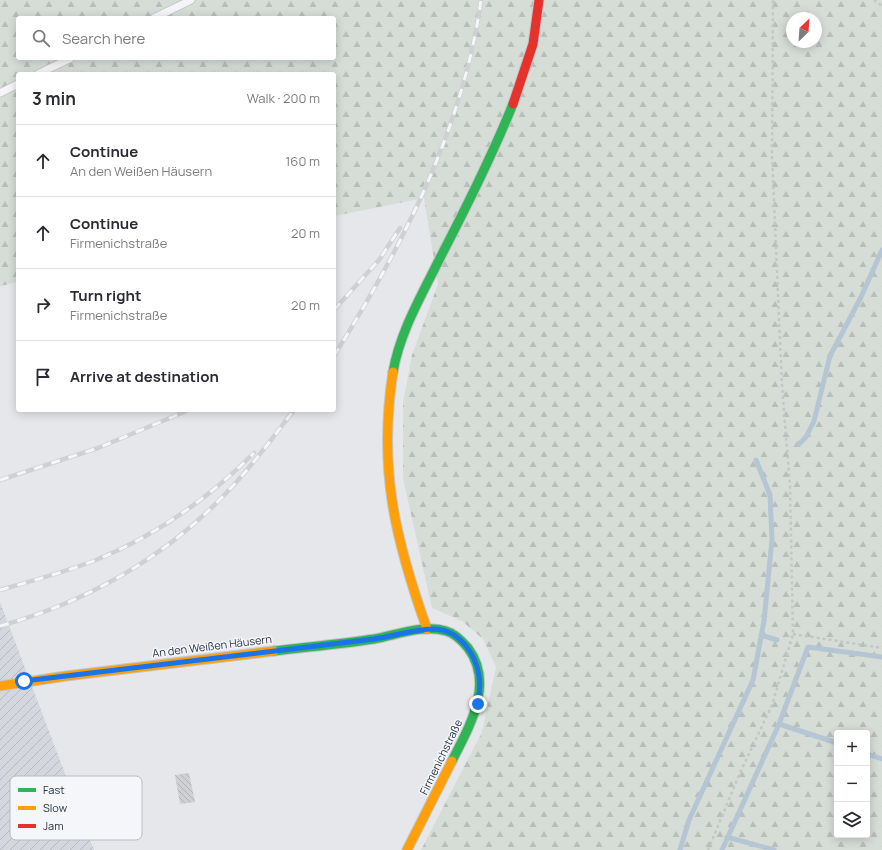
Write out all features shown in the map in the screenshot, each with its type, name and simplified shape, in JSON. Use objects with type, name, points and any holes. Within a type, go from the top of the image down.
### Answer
[{"type":"street","points":[[427,629],[412,590],[400,549],[390,500],[386,456],[387,408],[394,366],[407,325],[496,147],[518,92],[532,48],[540,0]]},
{"type":"street","name":"An den Weißen Häusern","points":[[0,686],[66,676],[374,639],[427,629]]},
{"type":"street","name":"Firmenichstraße","points":[[407,850],[466,734],[474,715],[479,693],[480,676],[473,655],[463,642],[447,631],[427,629]]},
{"type":"lane","points":[[158,16],[191,0]]},
{"type":"lane","points":[[42,72],[67,60]]},
{"type":"lane","points":[[0,92],[16,85]]},
{"type":"path","points":[[708,850],[739,775],[772,705],[793,634],[790,486],[782,386],[772,155],[773,0]]},
{"type":"path","points":[[874,0],[882,6]]},
{"type":"path","points":[[793,634],[882,648]]},
{"type":"shaded area","points":[[0,602],[66,776],[10,776],[10,840],[90,840],[94,850],[0,850]]},
{"type":"green space","points":[[0,0],[882,0],[882,850],[421,850],[482,732],[496,667],[483,639],[462,621],[432,608],[403,478],[403,403],[412,355],[438,284],[424,198],[336,216],[336,72],[16,72],[16,282],[0,286]]},
{"type":"building","points":[[189,773],[195,802],[180,804],[175,775]]},
{"type":"waterway","points":[[799,444],[806,437],[814,421],[830,356],[861,297],[882,250]]},
{"type":"waterway","points":[[680,850],[689,820],[753,680],[764,621],[772,540],[770,495],[756,460]]},
{"type":"waterway","points":[[761,635],[777,640]]},
{"type":"waterway","points":[[722,850],[779,724],[808,647],[882,657]]},
{"type":"waterway","points":[[779,724],[834,742]]},
{"type":"waterway","points":[[870,755],[882,759]]},
{"type":"waterway","points":[[727,837],[774,850]]},
{"type":"railway","points":[[336,353],[383,273],[406,229],[445,141],[460,95],[472,48],[481,0]]},
{"type":"railway","points":[[336,308],[379,260],[400,228]]},
{"type":"railway","points":[[0,480],[98,448],[184,412]]},
{"type":"railway","points":[[0,626],[64,604],[124,574],[152,556],[205,514],[229,490],[255,461],[292,412]]},
{"type":"railway","points":[[0,590],[96,560],[139,539],[160,527],[200,500],[237,470],[254,453]]},
{"type":"traffic: fast","points":[[393,372],[396,357],[413,312],[479,181],[513,104]]},
{"type":"traffic: fast","points":[[274,651],[374,639],[419,629],[437,629],[452,634],[468,648],[476,662],[479,676],[479,691],[472,720],[452,761]]},
{"type":"traffic: slow","points":[[393,372],[387,440],[392,503],[406,564],[427,629]]},
{"type":"traffic: slow","points":[[0,686],[66,676],[274,651]]},
{"type":"traffic: slow","points":[[407,850],[452,761]]},
{"type":"traffic: jam","points":[[513,104],[533,44],[539,0]]},
{"type":"route","points":[[24,681],[374,639],[427,629],[437,629],[447,631],[455,636],[463,642],[473,655],[480,676],[478,704]]}]
